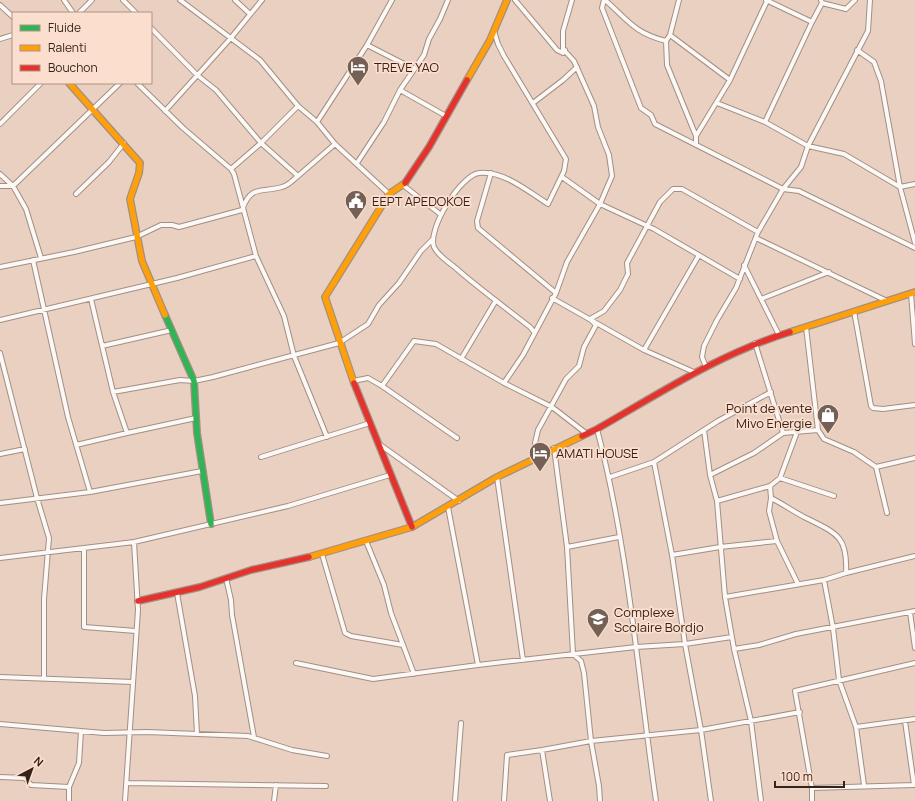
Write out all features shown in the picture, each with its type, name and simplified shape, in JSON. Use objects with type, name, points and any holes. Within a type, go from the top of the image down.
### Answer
[{"type":"street","points":[[64,0],[72,12]]},
{"type":"street","points":[[80,12],[92,0]]},
{"type":"street","points":[[123,0],[135,12]]},
{"type":"street","points":[[180,0],[186,1],[230,39],[260,60],[298,106],[317,122],[335,144],[389,194]]},
{"type":"street","points":[[235,0],[250,14]]},
{"type":"street","points":[[165,111],[230,39],[262,0]]},
{"type":"street","points":[[317,122],[367,45],[392,0]]},
{"type":"street","points":[[357,163],[384,122],[400,90],[424,55],[429,39],[448,0]]},
{"type":"street","points":[[412,527],[390,475],[339,343],[325,296],[389,194],[403,186],[446,116],[494,31],[507,0]]},
{"type":"street","points":[[515,0],[557,50],[565,53],[566,51],[563,49],[563,31],[572,0]]},
{"type":"street","points":[[666,41],[650,37],[636,30],[604,0],[602,8],[641,108],[651,115],[655,124],[783,189],[799,191],[915,248]]},
{"type":"street","points":[[679,0],[670,35],[666,41],[667,65],[696,136],[696,144]]},
{"type":"street","points":[[765,122],[822,2],[846,9],[855,0]]},
{"type":"street","points":[[706,367],[702,357],[704,346],[740,279],[744,265],[758,232],[783,189],[801,167],[808,146],[868,31],[870,0]]},
{"type":"street","points":[[696,136],[730,80],[766,1],[812,22]]},
{"type":"street","points":[[0,5],[12,16]]},
{"type":"street","points":[[152,29],[197,75],[216,90],[261,143],[298,176]]},
{"type":"street","points":[[494,31],[498,44],[566,159],[566,168],[548,204],[501,176],[491,173],[478,173],[470,177],[458,189],[440,214],[433,239],[433,246],[437,252],[495,302],[530,327],[534,332]]},
{"type":"street","points":[[0,39],[12,35]]},
{"type":"street","points":[[670,35],[730,80]]},
{"type":"street","points":[[367,45],[414,69]]},
{"type":"street","points":[[504,383],[523,355],[556,293],[570,255],[600,204],[612,176],[610,155],[598,127],[594,106],[577,67],[569,54],[563,49]]},
{"type":"street","points":[[857,50],[874,62],[881,81],[900,187],[915,243]]},
{"type":"street","points":[[533,103],[577,67]]},
{"type":"street","points":[[0,124],[40,84]]},
{"type":"street","points":[[70,84],[140,162],[139,178],[130,194],[136,237],[142,261],[194,381],[196,418],[202,471],[211,524]]},
{"type":"street","points":[[0,186],[13,186],[119,84]]},
{"type":"street","points":[[138,84],[165,111],[231,169],[234,174],[242,210],[256,256],[284,316],[294,356],[327,437]]},
{"type":"street","points":[[400,90],[446,116]]},
{"type":"street","points":[[717,103],[765,122],[808,146],[844,154],[900,187],[915,184]]},
{"type":"street","points":[[231,169],[261,143],[298,106]]},
{"type":"street","points":[[76,194],[109,162],[124,143]]},
{"type":"street","points":[[242,210],[246,200],[253,192],[284,187],[335,144]]},
{"type":"street","points":[[491,173],[478,221],[478,228],[556,293]]},
{"type":"street","points":[[0,174],[13,186],[26,209],[41,258]]},
{"type":"street","points":[[562,177],[600,204],[647,225],[740,279]]},
{"type":"street","points":[[403,186],[440,214]]},
{"type":"street","points":[[590,319],[604,312],[620,290],[628,274],[627,263],[647,225],[666,195],[673,189],[679,188],[758,232]]},
{"type":"street","points":[[0,267],[74,252],[136,237],[161,225],[172,225],[179,227],[242,210]]},
{"type":"street","points":[[756,238],[829,272],[888,302]]},
{"type":"street","points":[[113,392],[180,380],[194,381],[244,370],[339,343],[368,324],[380,305],[399,283],[421,251],[433,239]]},
{"type":"street","points":[[644,350],[699,255]]},
{"type":"street","points":[[0,320],[44,311],[151,283],[177,278],[256,256]]},
{"type":"street","points":[[33,260],[68,417],[90,492]]},
{"type":"street","points":[[744,265],[779,335]]},
{"type":"street","points":[[761,298],[829,272]]},
{"type":"street","points":[[138,602],[322,554],[412,527],[459,501],[497,477],[554,448],[597,429],[706,367],[755,343],[806,326],[888,302],[913,293],[915,344]]},
{"type":"street","points":[[552,298],[644,350],[696,373]]},
{"type":"street","points":[[91,299],[113,392],[127,434]]},
{"type":"street","points":[[461,359],[495,302]]},
{"type":"street","points":[[854,311],[871,406],[873,408],[883,409],[915,405]]},
{"type":"street","points":[[534,458],[538,430],[552,407],[566,379],[579,366],[584,347],[596,325],[590,319]]},
{"type":"street","points":[[806,326],[818,430],[824,439],[854,452],[876,467],[887,513]]},
{"type":"street","points":[[102,346],[172,330]]},
{"type":"street","points":[[382,386],[414,341],[436,344],[504,383],[552,407],[587,434]]},
{"type":"street","points":[[755,343],[783,433]]},
{"type":"street","points":[[0,353],[37,498],[49,538],[49,553],[44,599],[44,678]]},
{"type":"street","points":[[354,381],[368,378],[457,438]]},
{"type":"street","points":[[610,477],[654,462],[704,430],[771,392]]},
{"type":"street","points":[[76,445],[196,418]]},
{"type":"street","points":[[261,457],[370,423]]},
{"type":"street","points":[[597,429],[610,477],[636,647],[646,735],[656,801]]},
{"type":"street","points":[[704,430],[710,475],[717,501],[725,597],[734,649],[751,721],[761,801]]},
{"type":"street","points":[[710,475],[754,453],[783,433],[818,430]]},
{"type":"street","points":[[717,501],[770,486],[780,478],[797,432]]},
{"type":"street","points":[[378,444],[459,501]]},
{"type":"street","points":[[554,448],[567,547],[573,654],[581,661],[584,673],[591,741],[600,786],[600,801]]},
{"type":"street","points":[[0,454],[25,449]]},
{"type":"street","points":[[876,467],[915,458]]},
{"type":"street","points":[[654,462],[672,555],[684,644],[701,730],[711,801]]},
{"type":"street","points":[[0,503],[90,492],[202,471]]},
{"type":"street","points":[[0,558],[134,542],[288,506],[390,475]]},
{"type":"street","points":[[497,477],[523,660]]},
{"type":"street","points":[[780,478],[834,496]]},
{"type":"street","points":[[770,486],[771,498],[769,511],[777,541],[798,584]]},
{"type":"street","points":[[771,498],[828,528],[835,534],[842,542],[846,550],[846,572]]},
{"type":"street","points":[[448,507],[478,665]]},
{"type":"street","points":[[567,547],[619,537]]},
{"type":"street","points":[[366,541],[384,585],[391,613],[414,674]]},
{"type":"street","points":[[672,555],[720,547],[777,541]]},
{"type":"street","points":[[125,801],[138,602],[134,542]]},
{"type":"street","points":[[84,548],[84,627],[136,631]]},
{"type":"street","points":[[322,554],[345,633],[351,636],[403,645]]},
{"type":"street","points":[[725,597],[824,580],[846,572],[915,556]]},
{"type":"street","points":[[226,578],[254,737]]},
{"type":"street","points":[[824,580],[839,680],[856,727],[864,785]]},
{"type":"street","points":[[177,593],[194,688],[197,734]]},
{"type":"street","points":[[734,649],[759,645],[784,637],[915,611]]},
{"type":"street","points":[[910,612],[915,648]]},
{"type":"street","points":[[296,663],[367,679],[636,647],[684,644],[732,637]]},
{"type":"street","points":[[812,801],[812,788],[800,712],[795,691],[915,663]]},
{"type":"street","points":[[0,677],[133,682]]},
{"type":"street","points":[[504,801],[507,755],[591,741],[701,730],[800,712]]},
{"type":"street","points":[[856,727],[915,719]]},
{"type":"street","points":[[812,788],[914,784],[905,721]]},
{"type":"street","points":[[455,801],[461,723]]},
{"type":"street","points":[[0,724],[80,731],[254,737],[292,750],[327,756]]},
{"type":"street","points":[[69,801],[69,787],[79,763],[80,731]]},
{"type":"street","points":[[542,750],[550,801]]},
{"type":"street","points":[[0,777],[25,778],[31,785],[69,787]]},
{"type":"street","points":[[127,783],[326,786]]},
{"type":"street","points":[[274,801],[276,785]]},
{"type":"traffic: fast","points":[[165,315],[194,381],[197,433],[211,524]]},
{"type":"traffic: slow","points":[[467,80],[490,40],[507,0]]},
{"type":"traffic: slow","points":[[70,84],[140,163],[139,173],[130,199],[142,261],[165,315]]},
{"type":"traffic: slow","points":[[354,383],[325,297],[389,194],[405,183]]},
{"type":"traffic: slow","points":[[790,332],[915,292]]},
{"type":"traffic: slow","points":[[309,557],[412,527],[497,477],[582,436]]},
{"type":"traffic: jam","points":[[405,183],[429,147],[467,80]]},
{"type":"traffic: jam","points":[[582,436],[715,362],[764,341],[790,332]]},
{"type":"traffic: jam","points":[[354,383],[412,527]]},
{"type":"traffic: jam","points":[[138,601],[200,587],[251,570],[309,557]]},
{"type":"place","name":"TREVE YAO","points":[[358,86]]},
{"type":"place","name":"EEPT APEDOKOE","points":[[356,220]]},
{"type":"place","name":"Point de vente Mivo Energie","points":[[828,434]]},
{"type":"place","name":"AMATI HOUSE","points":[[540,472]]},
{"type":"place","name":"Complexe Scolaire Bordjo","points":[[598,638]]}]
